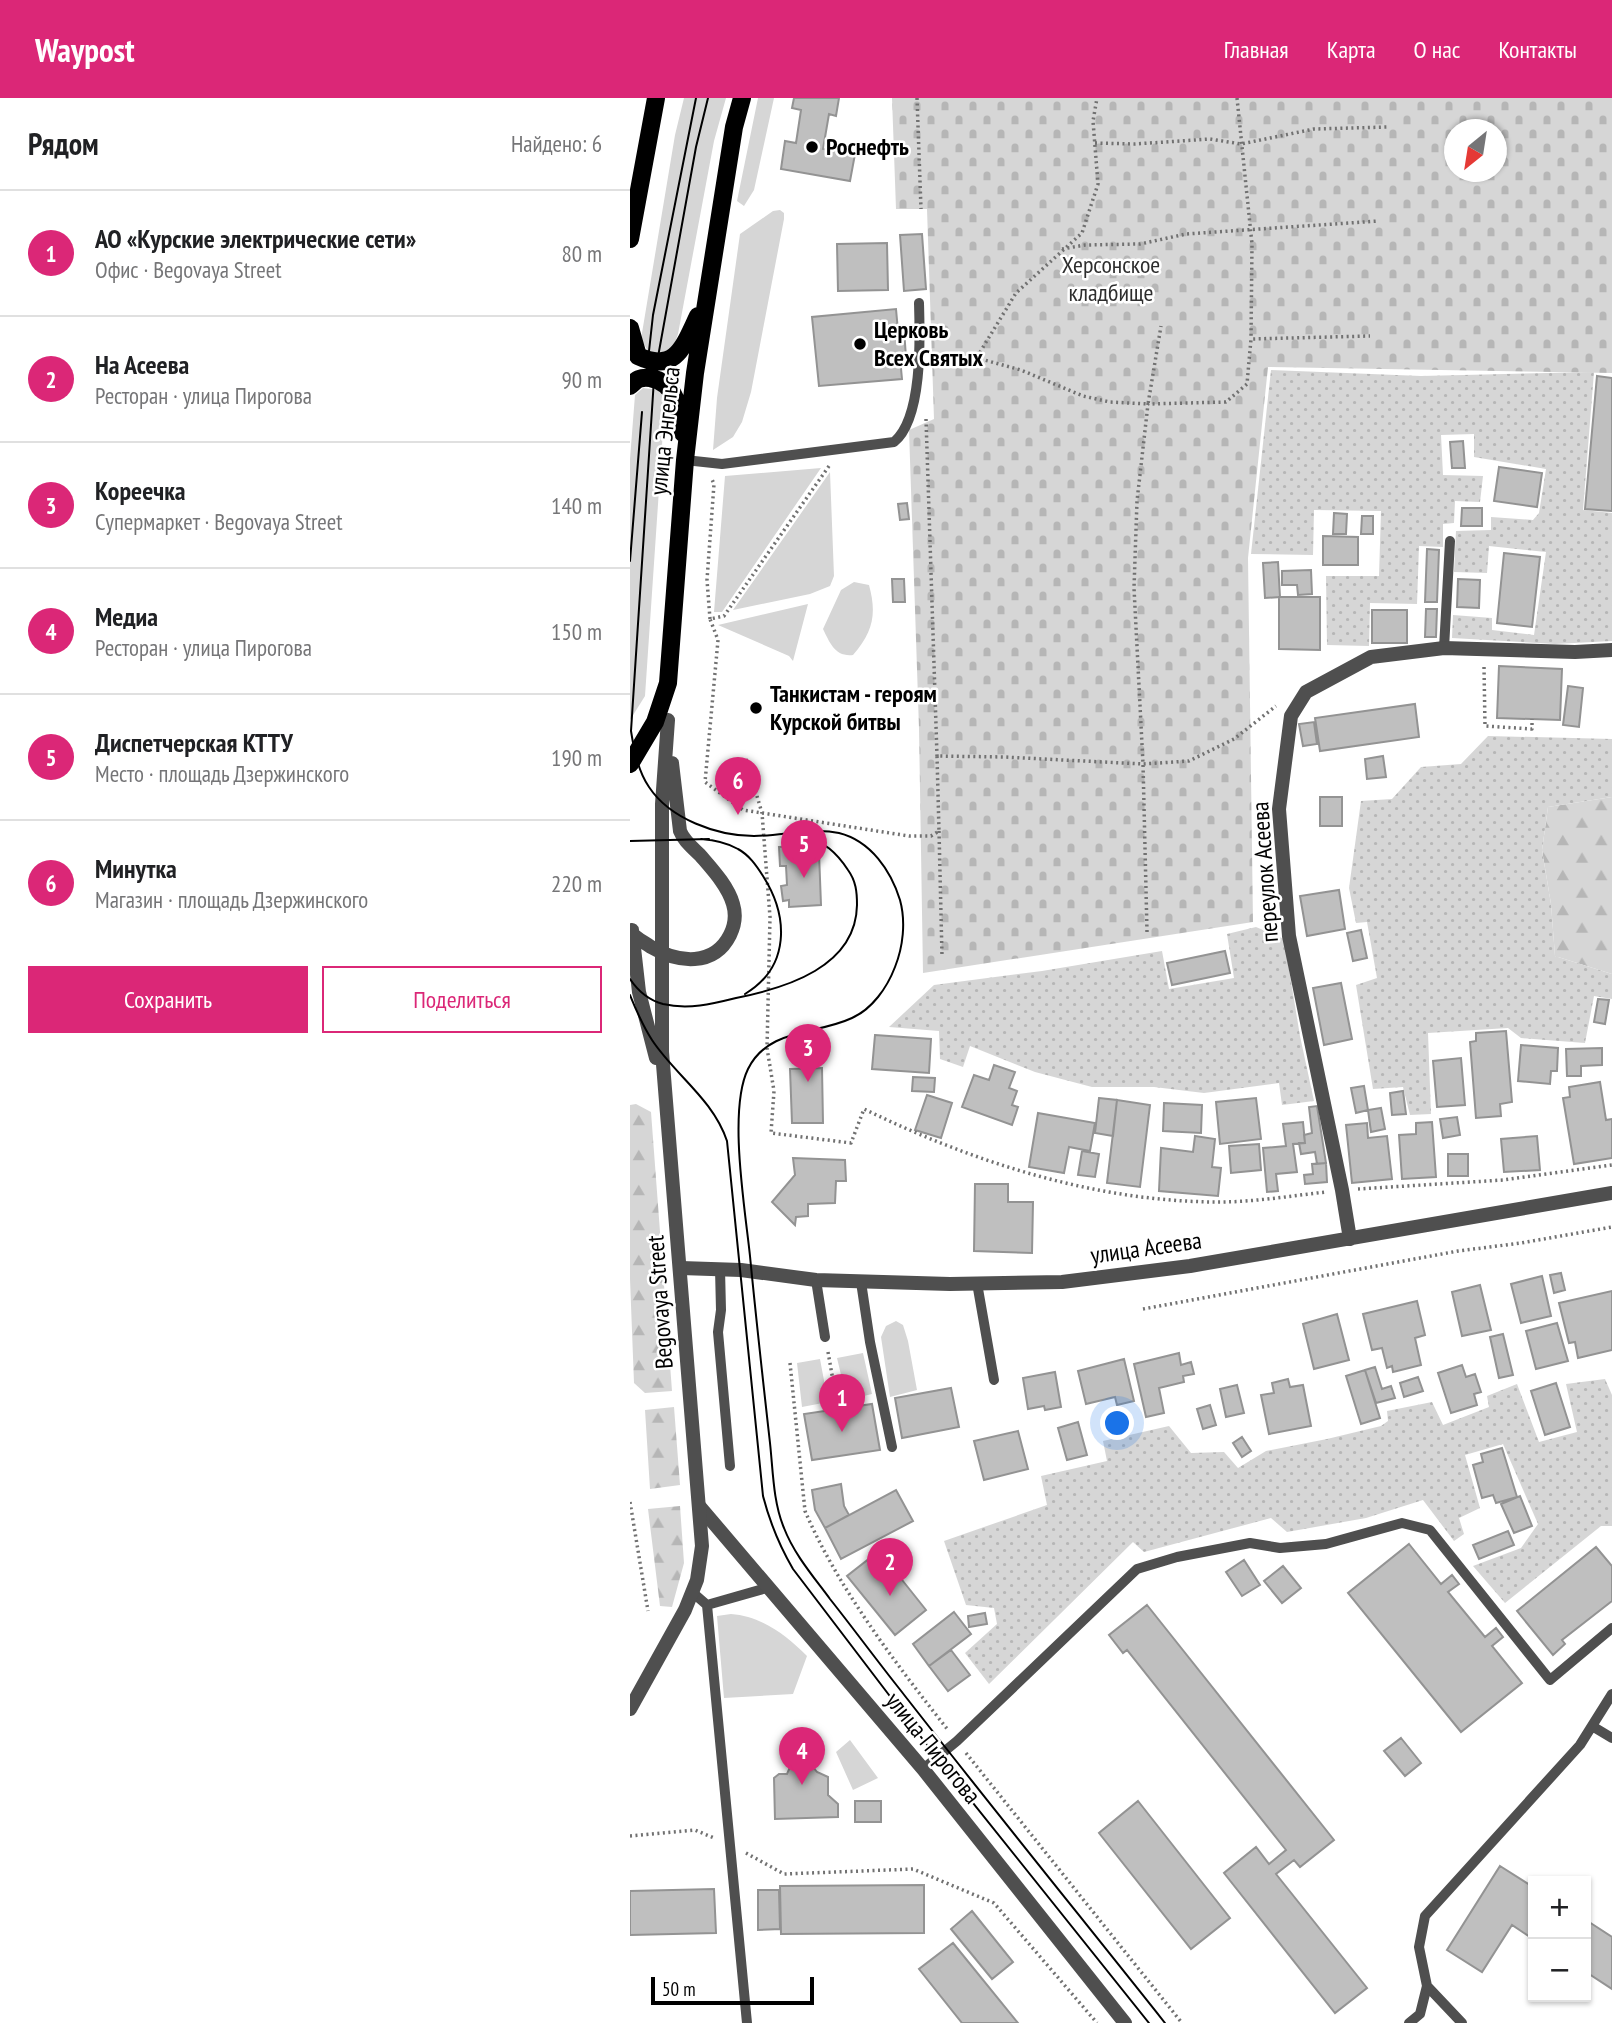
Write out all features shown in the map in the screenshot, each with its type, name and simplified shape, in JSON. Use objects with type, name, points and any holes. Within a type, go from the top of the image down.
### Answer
[{"type":"main road","points":[[630,239],[656,98]]},
{"type":"main road","name":"улица Энгельса","points":[[630,764],[655,722],[668,683],[685,460],[706,298],[734,127],[742,98]]},
{"type":"main road","points":[[630,328],[638,356],[662,363],[669,361],[685,343],[706,298]]},
{"type":"main road","points":[[630,386],[638,379],[644,378],[667,384],[680,415],[685,460]]},
{"type":"street","name":"переулок Асеева","points":[[1350,1239],[1289,936],[1279,809],[1291,716],[1306,692],[1371,657],[1444,648],[1575,652],[1612,650]]},
{"type":"street","points":[[664,1093],[662,804],[668,683]]},
{"type":"street","points":[[631,930],[662,954],[689,961],[706,958],[725,944],[735,917],[733,903],[726,889],[700,855],[683,839],[680,831],[667,720]]},
{"type":"street","points":[[631,930],[639,992],[664,1093]]},
{"type":"street","name":"Begovaya Street","points":[[630,1709],[685,1610],[697,1580],[702,1546],[681,1268],[664,1093]]},
{"type":"street","name":"улица Асеева","points":[[681,1268],[861,1282],[1062,1282],[1190,1266],[1612,1194]]},
{"type":"street","name":"улица Пирогова","points":[[700,1507],[923,1769],[1125,2023]]},
{"type":"lane","points":[[685,460],[722,464],[894,442],[902,436],[912,408],[921,356],[919,303]]},
{"type":"lane","points":[[1444,648],[1450,541]]},
{"type":"lane","points":[[720,1269],[721,1310],[718,1332],[730,1466]]},
{"type":"lane","points":[[816,1280],[825,1337]]},
{"type":"lane","points":[[861,1282],[870,1342],[892,1447]]},
{"type":"lane","points":[[976,1283],[994,1380]]},
{"type":"lane","points":[[923,1769],[957,1741],[1137,1569],[1178,1557],[1250,1543],[1280,1548],[1326,1544],[1402,1523],[1430,1530],[1550,1680],[1612,1628]]},
{"type":"lane","points":[[706,1605],[770,1587]]},
{"type":"lane","points":[[692,1592],[706,1605],[747,2023]]},
{"type":"lane","points":[[1409,2023],[1420,2014],[1427,1986],[1419,1947],[1425,1916],[1580,1745],[1612,1694]]},
{"type":"lane","points":[[1591,1726],[1612,1738]]},
{"type":"lane","points":[[1427,1986],[1462,2023]]},
{"type":"path","points":[[917,98],[921,209]]},
{"type":"path","points":[[977,358],[1016,293],[1082,233],[1098,184],[1093,121],[1097,98]]},
{"type":"path","points":[[927,368],[977,358],[1021,370],[1083,396],[1110,402],[1226,402],[1247,383],[1251,339],[1250,230],[1237,98]]},
{"type":"path","points":[[1095,143],[1135,144],[1210,139],[1241,144],[1314,129],[1389,127]]},
{"type":"path","points":[[1062,249],[1085,245],[1140,244],[1185,234],[1378,221]]},
{"type":"path","points":[[1147,932],[1143,764],[1134,588],[1137,501],[1148,404],[1161,326]]},
{"type":"path","points":[[1251,339],[1370,336]]},
{"type":"path","points":[[926,415],[942,956]]},
{"type":"path","points":[[710,619],[724,616],[827,470],[837,449]]},
{"type":"path","points":[[707,580],[710,619],[718,640],[705,782],[743,810],[909,836],[931,836],[939,831]]},
{"type":"path","points":[[1483,649],[1485,726],[1532,729],[1532,719]]},
{"type":"path","points":[[937,756],[1143,764],[1189,761],[1234,739],[1275,707]]},
{"type":"path","points":[[746,759],[762,813],[770,917],[766,1048],[774,1091],[771,1133],[851,1143],[864,1109],[913,1133],[985,1160],[1109,1192],[1220,1202],[1503,1180],[1612,1165]]},
{"type":"path","points":[[1143,1309],[1458,1251],[1612,1227]]},
{"type":"path","points":[[825,1337],[838,1409]]},
{"type":"path","points":[[790,1363],[805,1511],[835,1572],[918,1692],[1182,2023]]},
{"type":"path","points":[[630,1502],[648,1611]]},
{"type":"path","points":[[630,1836],[695,1830],[784,1874],[913,1869],[994,1903],[1097,2023]]},
{"type":"green space","points":[[684,98],[726,98],[714,141],[678,334],[673,348],[666,354],[648,351],[641,339],[675,135]]},
{"type":"green space","points":[[758,98],[774,98],[754,190],[744,206],[737,201]]},
{"type":"green space","name":"Херсонское кладбище","points":[[892,98],[1612,98],[1612,373],[1268,367],[1248,558],[1253,922],[923,973],[919,728],[909,430],[934,419],[927,209],[896,209]]},
{"type":"green space","points":[[780,210],[784,213],[784,219],[751,392],[742,422],[733,437],[713,450],[717,398],[740,234],[773,211]]},
{"type":"green space","points":[[1271,370],[1421,376],[1594,372],[1583,510],[1612,513],[1612,641],[1555,644],[1452,638],[1453,615],[1492,618],[1492,630],[1534,635],[1546,552],[1489,546],[1487,573],[1454,572],[1456,531],[1491,530],[1491,517],[1533,520],[1539,513],[1546,469],[1474,457],[1474,434],[1441,435],[1443,475],[1483,476],[1480,502],[1455,501],[1454,523],[1443,524],[1443,547],[1419,546],[1417,604],[1370,603],[1369,646],[1327,645],[1326,576],[1379,576],[1381,511],[1314,510],[1313,555],[1251,554]]},
{"type":"green space","points":[[643,388],[659,390],[665,401],[645,696],[630,720],[630,459],[635,395]]},
{"type":"green space","points":[[821,468],[722,612],[714,612],[725,476]]},
{"type":"green space","points":[[830,472],[834,576],[830,586],[810,594],[733,610]]},
{"type":"green space","points":[[854,582],[869,585],[873,614],[865,638],[853,655],[847,655],[834,648],[823,629],[841,590]]},
{"type":"green space","points":[[808,604],[793,661],[789,656],[718,625]]},
{"type":"green space","points":[[1488,736],[1612,739],[1612,797],[1548,807],[1542,850],[1551,904],[1555,956],[1612,974],[1612,999],[1594,996],[1585,1043],[1521,1038],[1508,1028],[1428,1033],[1431,1114],[1410,1115],[1403,1087],[1373,1089],[1356,985],[1377,978],[1367,922],[1356,923],[1349,888],[1361,801],[1392,799],[1421,767],[1461,764]]},
{"type":"green space","points":[[1612,797],[1612,974],[1555,956],[1551,904],[1542,850],[1548,807]]},
{"type":"green space","points":[[1256,927],[1284,939],[1314,1101],[1282,1105],[1279,1083],[1204,1093],[1154,1087],[1092,1087],[1035,1072],[970,1046],[963,1067],[940,1059],[939,1031],[889,1027],[934,985],[1162,951],[1169,989],[1234,978],[1227,934]]},
{"type":"green space","points":[[636,1104],[651,1112],[672,1391],[645,1393],[634,1383],[630,1279],[630,1105]]},
{"type":"green space","points":[[896,1321],[903,1325],[908,1341],[917,1390],[890,1397],[881,1337],[886,1326]]},
{"type":"green space","points":[[863,1353],[872,1394],[847,1400],[837,1358]]},
{"type":"green space","points":[[820,1359],[828,1402],[802,1407],[797,1363]]},
{"type":"green space","points":[[1605,1379],[1612,1395],[1612,1526],[1601,1526],[1505,1603],[1473,1566],[1521,1548],[1538,1524],[1503,1444],[1465,1455],[1480,1508],[1459,1518],[1464,1534],[1454,1541],[1423,1500],[1366,1518],[1287,1532],[1271,1518],[1144,1552],[1133,1542],[989,1684],[965,1653],[997,1624],[994,1608],[966,1605],[944,1541],[1047,1505],[1041,1476],[1107,1461],[1103,1441],[1169,1426],[1191,1453],[1224,1452],[1238,1468],[1266,1451],[1381,1426],[1388,1421],[1387,1411],[1432,1402],[1443,1425],[1489,1407],[1487,1396],[1517,1384],[1539,1442],[1577,1432],[1566,1384]]},
{"type":"green space","points":[[674,1407],[680,1485],[650,1489],[645,1410]]},
{"type":"green space","points":[[680,1506],[684,1563],[672,1607],[660,1606],[648,1509]]},
{"type":"green space","points":[[731,1614],[753,1618],[763,1623],[807,1656],[793,1694],[724,1698],[717,1616]]},
{"type":"green space","points":[[850,1740],[878,1778],[853,1790],[836,1752]]},
{"type":"building","points":[[794,98],[839,98],[836,116],[829,114],[823,149],[855,154],[850,181],[781,169],[785,141],[796,143],[801,110],[792,108]]},
{"type":"building","points":[[922,234],[926,289],[904,291],[900,235]]},
{"type":"building","points":[[887,243],[888,290],[838,291],[837,244]]},
{"type":"building","name":"Церковь Всех Святых","points":[[896,309],[898,331],[904,330],[906,357],[900,358],[902,379],[819,386],[812,317]]},
{"type":"building","points":[[1597,376],[1612,378],[1612,511],[1585,509]]},
{"type":"building","points":[[1463,441],[1465,468],[1452,468],[1450,442]]},
{"type":"building","points":[[1499,467],[1542,473],[1537,507],[1494,501]]},
{"type":"building","points":[[907,503],[909,519],[900,520],[898,504]]},
{"type":"building","points":[[1462,508],[1482,508],[1482,526],[1461,526]]},
{"type":"building","points":[[1334,513],[1347,514],[1346,534],[1333,534]]},
{"type":"building","points":[[1362,516],[1373,516],[1373,534],[1361,534]]},
{"type":"building","points":[[1323,536],[1358,537],[1358,565],[1323,565]]},
{"type":"building","points":[[1427,549],[1439,550],[1437,602],[1425,602]]},
{"type":"building","points":[[1504,553],[1540,557],[1532,627],[1497,623]]},
{"type":"building","points":[[1278,562],[1280,597],[1265,598],[1263,563]]},
{"type":"building","points":[[1311,570],[1312,594],[1298,595],[1297,585],[1282,585],[1282,571]]},
{"type":"building","points":[[892,579],[904,579],[905,602],[893,602]]},
{"type":"building","points":[[1458,579],[1480,580],[1479,608],[1457,607]]},
{"type":"building","points":[[1279,597],[1320,597],[1320,650],[1279,649]]},
{"type":"building","points":[[1426,609],[1437,609],[1436,637],[1425,637]]},
{"type":"building","points":[[1372,610],[1407,610],[1407,643],[1372,643]]},
{"type":"building","points":[[1499,666],[1562,669],[1560,720],[1497,718]]},
{"type":"building","points":[[1568,686],[1583,688],[1579,727],[1563,725]]},
{"type":"building","points":[[1415,704],[1419,737],[1320,751],[1315,718]]},
{"type":"building","points":[[1314,722],[1317,744],[1303,746],[1299,724]]},
{"type":"building","points":[[1383,756],[1386,777],[1367,779],[1365,759]]},
{"type":"building","points":[[1320,797],[1342,797],[1342,826],[1320,826]]},
{"type":"building","points":[[804,846],[819,853],[821,905],[789,907],[789,900],[783,901],[781,886],[787,885],[786,866],[780,866],[779,847]]},
{"type":"building","points":[[1339,890],[1345,929],[1307,936],[1300,896]]},
{"type":"building","points":[[1361,930],[1367,958],[1353,961],[1347,933]]},
{"type":"building","points":[[1225,951],[1230,973],[1172,985],[1167,963]]},
{"type":"building","points":[[1341,983],[1352,1039],[1324,1045],[1313,988]]},
{"type":"building","points":[[1598,999],[1609,1000],[1605,1024],[1594,1022]]},
{"type":"building","points":[[1506,1031],[1512,1102],[1500,1104],[1501,1116],[1476,1118],[1470,1042],[1476,1041],[1476,1033]]},
{"type":"building","points":[[875,1035],[931,1039],[929,1073],[872,1069]]},
{"type":"building","points":[[1521,1045],[1558,1048],[1557,1071],[1551,1071],[1550,1084],[1518,1081]]},
{"type":"building","points":[[1602,1048],[1602,1065],[1581,1066],[1581,1076],[1567,1076],[1566,1049]]},
{"type":"building","points":[[1461,1058],[1465,1105],[1437,1107],[1433,1061]]},
{"type":"building","points":[[994,1065],[1015,1072],[1009,1088],[1017,1091],[1012,1105],[1018,1107],[1012,1125],[962,1107],[974,1075],[989,1080]]},
{"type":"building","points":[[822,1068],[823,1123],[792,1123],[790,1069]]},
{"type":"building","points":[[913,1077],[935,1078],[934,1092],[912,1091]]},
{"type":"building","points":[[1600,1082],[1606,1120],[1612,1119],[1612,1158],[1574,1164],[1563,1098],[1570,1097],[1569,1087]]},
{"type":"building","points":[[1364,1086],[1368,1110],[1356,1113],[1351,1088]]},
{"type":"building","points":[[1403,1091],[1406,1114],[1392,1115],[1390,1093]]},
{"type":"building","points":[[927,1095],[952,1103],[941,1138],[915,1130]]},
{"type":"building","points":[[1099,1098],[1117,1100],[1113,1136],[1095,1133]]},
{"type":"building","points":[[1256,1098],[1261,1139],[1220,1144],[1216,1102]]},
{"type":"building","points":[[1117,1100],[1150,1105],[1140,1187],[1107,1183]]},
{"type":"building","points":[[1164,1103],[1202,1105],[1201,1133],[1163,1131]]},
{"type":"building","points":[[1317,1106],[1326,1163],[1317,1164],[1315,1152],[1301,1154],[1299,1143],[1305,1143],[1304,1135],[1312,1133],[1309,1107]]},
{"type":"building","points":[[1381,1108],[1385,1129],[1371,1132],[1368,1110]]},
{"type":"building","points":[[1038,1113],[1095,1123],[1090,1151],[1069,1147],[1064,1173],[1029,1167]]},
{"type":"building","points":[[1457,1117],[1460,1135],[1443,1138],[1440,1119]]},
{"type":"building","points":[[1303,1122],[1305,1143],[1293,1144],[1297,1172],[1276,1174],[1278,1191],[1267,1192],[1263,1148],[1286,1146],[1283,1124]]},
{"type":"building","points":[[1432,1122],[1436,1177],[1402,1179],[1399,1135],[1416,1134],[1416,1123]]},
{"type":"building","points":[[1367,1123],[1368,1138],[1387,1136],[1392,1179],[1352,1183],[1346,1125]]},
{"type":"building","points":[[1195,1136],[1215,1139],[1212,1167],[1221,1168],[1218,1196],[1159,1191],[1161,1148],[1193,1152]]},
{"type":"building","points":[[1537,1136],[1540,1170],[1504,1172],[1501,1139]]},
{"type":"building","points":[[1259,1144],[1261,1170],[1231,1173],[1229,1146]]},
{"type":"building","points":[[1082,1151],[1099,1154],[1095,1177],[1078,1175]]},
{"type":"building","points":[[1448,1154],[1468,1154],[1468,1176],[1448,1176]]},
{"type":"building","points":[[793,1158],[845,1160],[846,1181],[836,1181],[835,1203],[808,1204],[808,1216],[796,1217],[795,1225],[772,1202],[795,1175]]},
{"type":"building","points":[[1326,1163],[1327,1182],[1305,1184],[1304,1175],[1313,1174],[1312,1164]]},
{"type":"building","points":[[975,1184],[1008,1184],[1008,1202],[1033,1202],[1032,1253],[974,1251]]},
{"type":"building","points":[[1561,1273],[1565,1290],[1554,1293],[1550,1275]]},
{"type":"building","points":[[1542,1276],[1551,1316],[1521,1323],[1511,1284]]},
{"type":"building","points":[[1480,1285],[1491,1330],[1462,1336],[1452,1292]]},
{"type":"building","points":[[1612,1291],[1612,1350],[1578,1358],[1575,1342],[1569,1343],[1559,1303]]},
{"type":"building","points":[[1417,1301],[1425,1335],[1415,1338],[1421,1365],[1393,1372],[1392,1366],[1387,1368],[1382,1348],[1372,1350],[1363,1314]]},
{"type":"building","points":[[1337,1314],[1349,1360],[1314,1369],[1303,1324]]},
{"type":"building","points":[[1557,1323],[1568,1361],[1536,1369],[1526,1331]]},
{"type":"building","points":[[1503,1334],[1513,1375],[1499,1378],[1490,1337]]},
{"type":"building","points":[[1179,1353],[1181,1365],[1191,1362],[1194,1374],[1183,1376],[1184,1382],[1159,1388],[1164,1413],[1146,1417],[1134,1364]]},
{"type":"building","points":[[1124,1359],[1134,1401],[1117,1405],[1115,1397],[1086,1404],[1078,1371]]},
{"type":"building","points":[[1462,1365],[1466,1377],[1475,1374],[1481,1392],[1474,1394],[1477,1405],[1451,1413],[1438,1373]]},
{"type":"building","points":[[1375,1367],[1382,1389],[1391,1386],[1395,1398],[1376,1403],[1365,1370]]},
{"type":"building","points":[[1365,1370],[1380,1418],[1361,1424],[1346,1376]]},
{"type":"building","points":[[1055,1372],[1061,1407],[1028,1409],[1023,1378]]},
{"type":"building","points":[[1418,1377],[1423,1391],[1404,1397],[1400,1383]]},
{"type":"building","points":[[1288,1379],[1290,1387],[1303,1385],[1311,1426],[1269,1434],[1261,1395],[1274,1393],[1272,1383]]},
{"type":"building","points":[[1556,1383],[1570,1427],[1545,1435],[1531,1391]]},
{"type":"building","points":[[1237,1385],[1244,1413],[1226,1417],[1220,1389]]},
{"type":"building","points":[[951,1388],[959,1427],[902,1438],[895,1398]]},
{"type":"building","points":[[872,1404],[880,1450],[812,1460],[804,1414]]},
{"type":"building","points":[[1210,1405],[1216,1425],[1203,1429],[1197,1409]]},
{"type":"building","points":[[1078,1422],[1087,1455],[1067,1460],[1058,1428]]},
{"type":"building","points":[[1018,1431],[1028,1469],[984,1480],[974,1441]]},
{"type":"building","points":[[1242,1437],[1251,1451],[1242,1457],[1233,1443]]},
{"type":"building","points":[[1502,1448],[1517,1497],[1496,1503],[1493,1495],[1482,1498],[1473,1465],[1483,1462],[1481,1454]]},
{"type":"building","points":[[841,1484],[844,1506],[849,1515],[825,1528],[815,1510],[812,1490]]},
{"type":"building","points":[[896,1490],[913,1521],[841,1559],[825,1528]]},
{"type":"building","points":[[1520,1496],[1532,1526],[1514,1533],[1501,1504]]},
{"type":"building","points":[[1508,1531],[1514,1545],[1479,1559],[1473,1545]]},
{"type":"building","points":[[1409,1544],[1441,1584],[1452,1575],[1459,1584],[1448,1592],[1485,1637],[1496,1628],[1503,1637],[1492,1646],[1522,1683],[1461,1732],[1348,1593]]},
{"type":"building","points":[[1596,1547],[1612,1566],[1612,1601],[1562,1640],[1565,1644],[1553,1655],[1517,1611]]},
{"type":"building","points":[[879,1551],[926,1610],[895,1635],[847,1576]]},
{"type":"building","points":[[1244,1560],[1260,1585],[1242,1596],[1226,1572]]},
{"type":"building","points":[[1283,1566],[1301,1588],[1282,1603],[1264,1581]]},
{"type":"building","points":[[1147,1605],[1334,1840],[1300,1867],[1294,1860],[1276,1874],[1367,1988],[1335,2013],[1224,1873],[1256,1847],[1269,1864],[1286,1850],[1127,1650],[1123,1653],[1109,1635]]},
{"type":"building","points":[[954,1612],[971,1634],[929,1666],[913,1644]]},
{"type":"building","points":[[985,1613],[987,1624],[969,1627],[968,1616]]},
{"type":"building","points":[[951,1650],[970,1675],[948,1691],[929,1666]]},
{"type":"building","points":[[1401,1738],[1421,1763],[1405,1776],[1384,1751]]},
{"type":"building","points":[[790,1767],[813,1767],[828,1777],[828,1795],[838,1804],[838,1817],[775,1819],[774,1778],[779,1774],[787,1774]]},
{"type":"building","points":[[855,1801],[881,1801],[881,1822],[855,1822]]},
{"type":"building","points":[[1138,1801],[1230,1918],[1191,1949],[1099,1833]]},
{"type":"building","points":[[1500,1866],[1528,1884],[1528,1936],[1512,1925],[1482,1972],[1447,1950]]},
{"type":"building","points":[[924,1885],[924,1933],[781,1934],[780,1886]]},
{"type":"building","points":[[714,1889],[716,1933],[630,1935],[630,1891]]},
{"type":"building","points":[[758,1890],[779,1890],[780,1929],[758,1930]]},
{"type":"building","points":[[972,1911],[1013,1962],[992,1979],[951,1929]]},
{"type":"building","points":[[1591,1923],[1612,1937],[1612,1989],[1591,1975]]},
{"type":"building","points":[[953,1943],[1018,2023],[962,2023],[919,1969]]},
{"type":"tram line","points":[[648,360],[653,315],[696,98]]},
{"type":"tram line","points":[[708,98],[696,147],[654,379],[631,731],[635,753],[645,781],[658,798],[682,817],[696,824],[725,833],[754,836],[829,831],[861,843],[878,859],[891,878],[900,900],[903,917],[898,959],[888,983],[878,997],[852,1018],[794,1034],[768,1046],[748,1069],[742,1087],[739,1109],[742,1187],[778,1508],[784,1528],[804,1565],[1165,2023]]},
{"type":"tram line","points":[[630,561],[642,412]]},
{"type":"tram line","points":[[630,979],[644,994],[658,1002],[672,1006],[700,1006],[756,994],[796,981],[831,959],[845,944],[854,926],[856,887],[851,874],[834,853],[824,844],[803,836]]},
{"type":"tram line","points":[[701,839],[724,843],[746,854],[763,876],[777,908],[781,924],[777,956],[760,983],[745,994]]},
{"type":"tram line","points":[[630,841],[709,839]]},
{"type":"tram line","points":[[630,995],[652,1040],[713,1112],[727,1141],[763,1496],[783,1551],[793,1569],[937,1758],[1149,2023]]},
{"type":"place","name":"Роснефть","points":[[812,147]]},
{"type":"place","name":"Церковь Всех Святых","points":[[860,344]]},
{"type":"place","name":"Танкистам - героям Курской битвы","points":[[756,708]]},
{"type":"place","name":"Минутка","points":[[738,815]]},
{"type":"place","name":"Диспетчерская КТТУ","points":[[804,878]]},
{"type":"place","name":"Кореечка","points":[[808,1082]]},
{"type":"place","name":"АО «Курские электрические сети»","points":[[842,1432]]},
{"type":"place","name":"На Асеева","points":[[890,1596]]},
{"type":"place","name":"Медиа","points":[[802,1785]]}]
